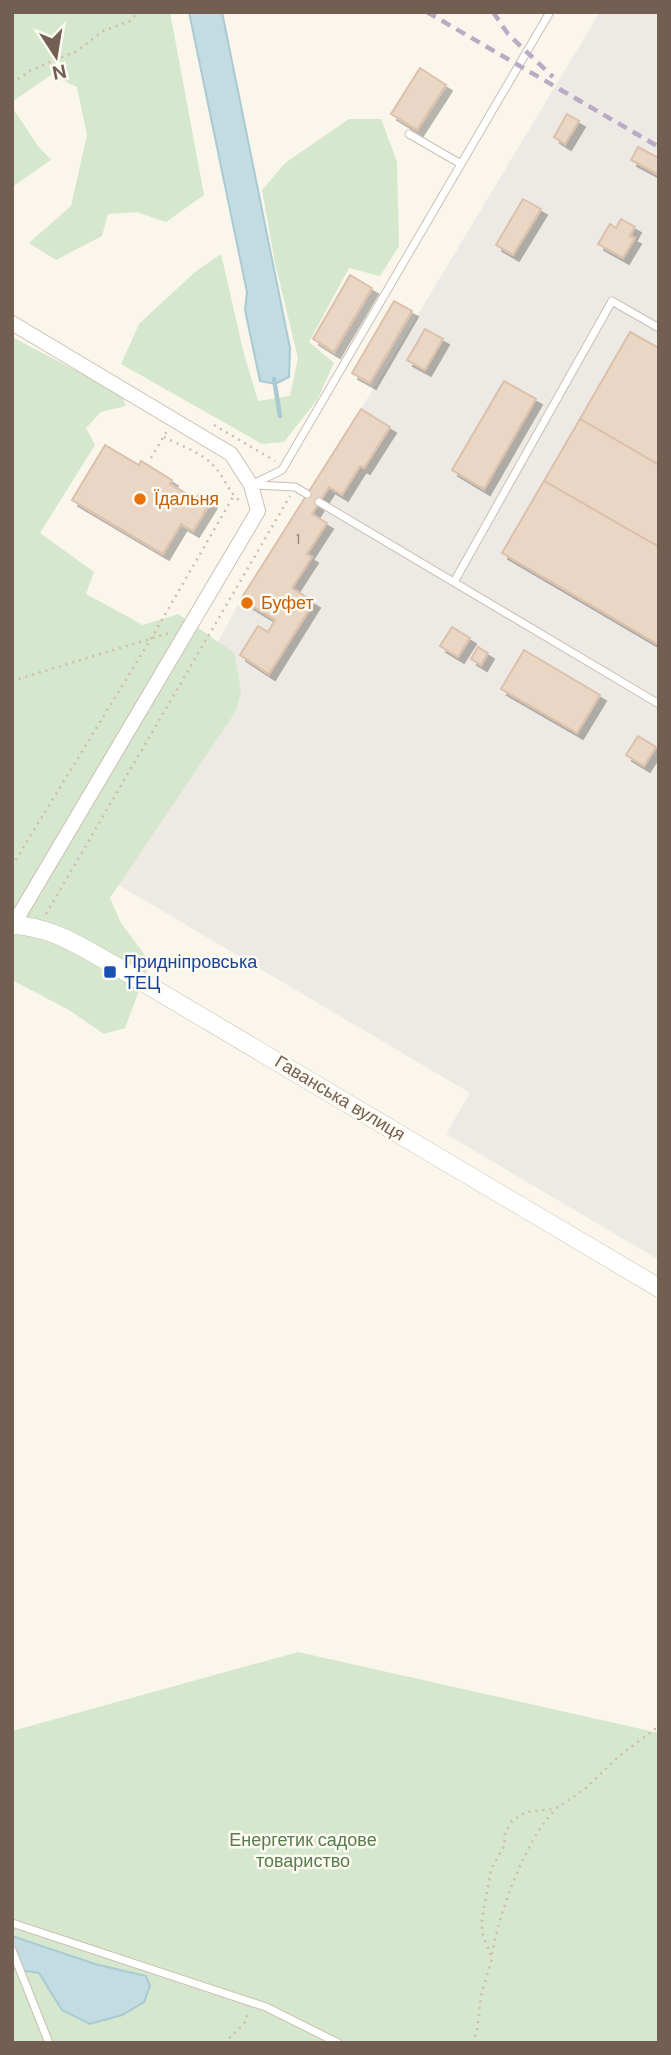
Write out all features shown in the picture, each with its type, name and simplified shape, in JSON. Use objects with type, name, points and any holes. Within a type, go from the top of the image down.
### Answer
[{"type":"street","points":[[12,323],[231,454],[251,485],[258,511],[13,926]]},
{"type":"street","name":"Гаванська вулиця","points":[[13,926],[38,928],[58,934],[114,965],[659,1288]]},
{"type":"lane","points":[[251,485],[282,470],[551,12]]},
{"type":"lane","points":[[409,134],[461,164]]},
{"type":"lane","points":[[454,582],[612,301],[659,328]]},
{"type":"lane","points":[[251,485],[295,487],[307,495]]},
{"type":"lane","points":[[319,502],[659,704]]},
{"type":"lane","points":[[12,1923],[252,2003],[338,2043]]},
{"type":"lane","points":[[12,1950],[49,2043]]},
{"type":"path","points":[[12,83],[31,70],[77,51],[103,31],[130,20],[138,12]]},
{"type":"path","points":[[151,458],[174,419]]},
{"type":"path","points":[[164,437],[210,461],[225,477],[233,497],[258,511]]},
{"type":"path","points":[[38,928],[295,487]]},
{"type":"path","points":[[12,866],[152,637],[233,497]]},
{"type":"path","points":[[12,681],[152,637],[191,628]]},
{"type":"path","points":[[472,2043],[477,2032],[481,1996],[495,1936],[520,1867],[544,1821],[555,1809],[585,1789],[619,1756],[655,1729],[659,1729]]},
{"type":"path","points":[[491,1957],[482,1932],[482,1920],[491,1869],[505,1846],[505,1833],[512,1821],[526,1812],[555,1809]]},
{"type":"path","points":[[224,2043],[244,2024],[252,2003]]},
{"type":"shaded area","points":[[600,12],[659,12],[659,1260],[446,1134],[470,1093],[95,871],[241,599],[361,409]]},
{"type":"green space","points":[[12,12],[170,12],[204,195],[166,222],[137,212],[108,214],[102,236],[56,260],[29,243],[71,206],[87,135],[77,87],[51,75],[12,102]]},
{"type":"green space","points":[[12,107],[38,146],[51,160],[12,187]]},
{"type":"green space","points":[[349,119],[381,119],[397,162],[399,246],[380,276],[349,268],[309,342],[334,363],[317,400],[284,442],[262,444],[121,364],[139,324],[195,272],[221,254],[258,401],[290,396],[298,358],[275,263],[262,190],[285,163]]},
{"type":"green space","points":[[12,337],[96,381],[119,388],[126,406],[101,412],[86,428],[95,445],[40,533],[94,572],[86,594],[143,625],[178,614],[234,653],[241,691],[236,711],[110,898],[121,923],[150,962],[125,1028],[104,1034],[69,1010],[12,980]]},
{"type":"green space","name":"Енергетик садове товариство","points":[[298,1652],[659,1733],[659,2043],[12,2043],[12,1731]]},
{"type":"water","points":[[189,12],[222,12],[290,348],[289,377],[275,384],[260,381],[245,310],[247,292]]},
{"type":"water","points":[[12,1936],[95,1964],[146,1976],[150,1986],[144,2002],[122,2015],[90,2024],[62,2010],[39,1973],[12,1969]]},
{"type":"building","points":[[420,68],[446,85],[417,130],[391,114]]},
{"type":"building","points":[[567,114],[579,121],[565,144],[554,137]]},
{"type":"building","points":[[638,147],[659,158],[659,175],[631,160]]},
{"type":"building","points":[[523,199],[541,209],[513,255],[496,245]]},
{"type":"building","points":[[621,219],[635,227],[630,236],[635,238],[623,258],[598,244],[610,224],[616,228]]},
{"type":"building","points":[[350,275],[372,288],[334,352],[313,339]]},
{"type":"building","points":[[394,301],[412,311],[370,383],[352,373]]},
{"type":"building","points":[[425,329],[443,339],[425,370],[407,360]]},
{"type":"building","points":[[630,332],[659,348],[659,465],[580,419]]},
{"type":"building","points":[[504,381],[536,399],[484,489],[452,470]]},
{"type":"building","points":[[361,409],[390,427],[364,468],[360,466],[342,495],[329,487],[312,514],[327,523],[307,554],[312,557],[292,588],[314,602],[269,674],[240,655],[258,626],[268,632],[275,620],[241,599]]},
{"type":"building","points":[[580,419],[659,465],[659,547],[544,481]]},
{"type":"building","name":"Їдальня","points":[[105,445],[139,465],[141,461],[172,480],[170,484],[196,499],[199,494],[211,502],[193,531],[181,524],[163,554],[72,500]]},
{"type":"building","points":[[544,481],[659,547],[659,645],[502,553]]},
{"type":"building","points":[[452,627],[470,638],[458,657],[440,646]]},
{"type":"building","points":[[478,647],[488,653],[481,665],[471,659]]},
{"type":"building","points":[[524,650],[600,695],[577,733],[501,689]]},
{"type":"building","points":[[638,736],[656,747],[644,766],[626,755]]},
{"type":"waterway","points":[[274,379],[280,416]]},
{"type":"railway","points":[[427,12],[659,147]]},
{"type":"railway","points":[[493,12],[508,34],[553,77]]},
{"type":"place","name":"Їдальня","points":[[140,499]]},
{"type":"place","name":"Буфет","points":[[247,603]]},
{"type":"place","name":"Придніпровська ТЕЦ","points":[[110,972]]}]
